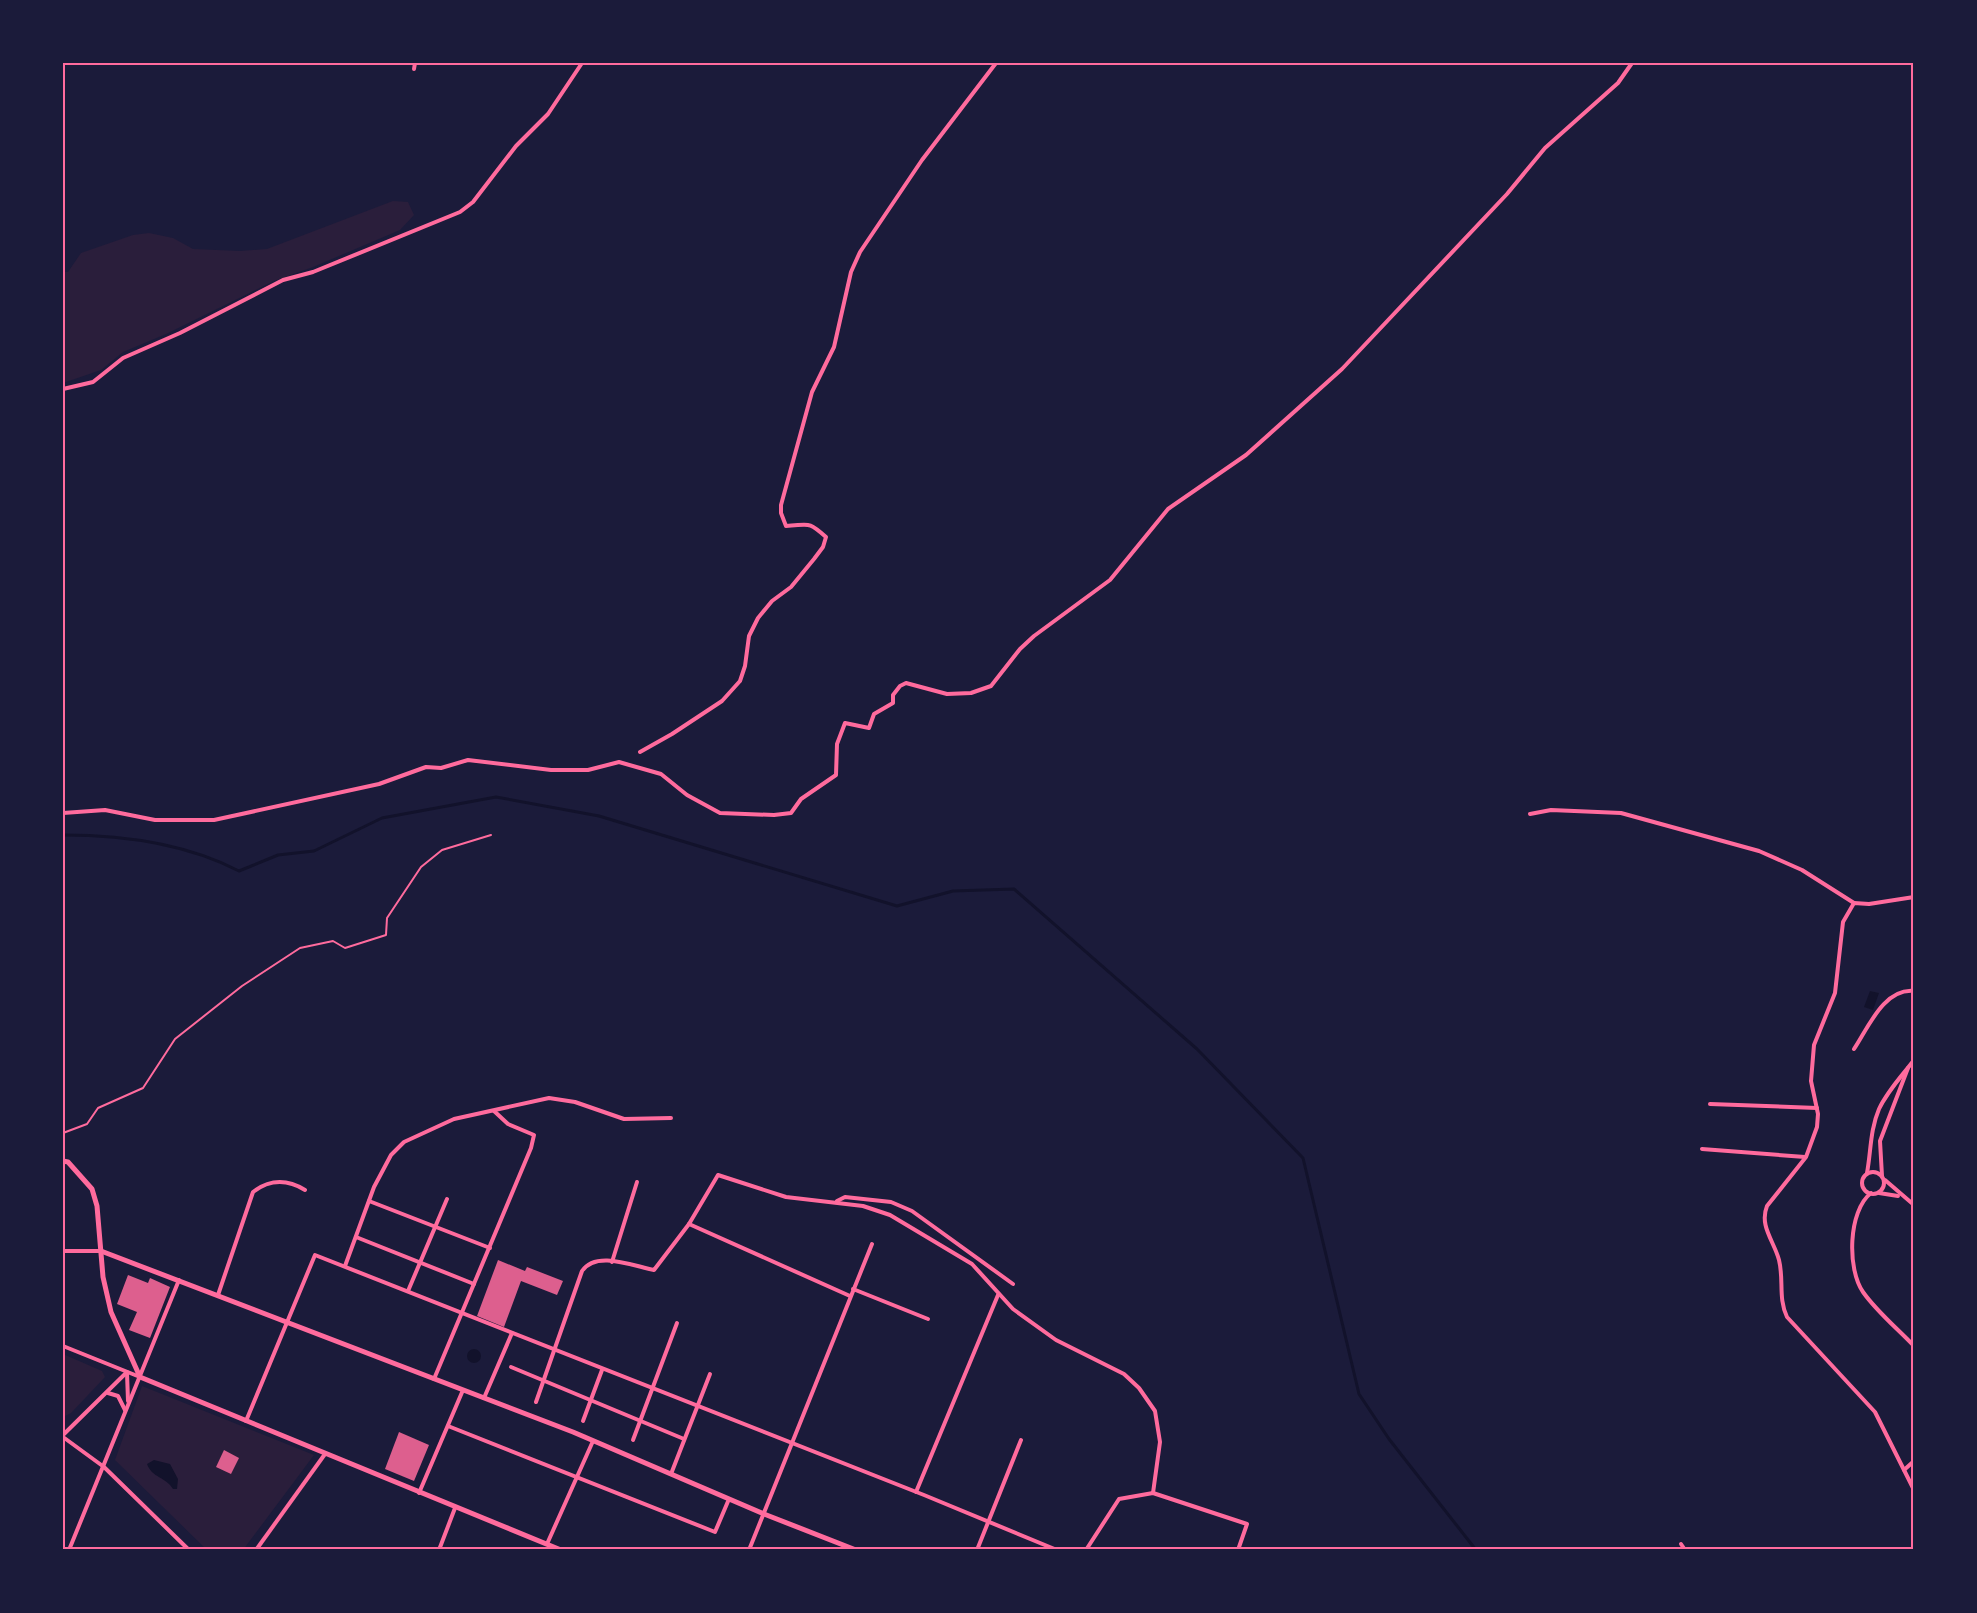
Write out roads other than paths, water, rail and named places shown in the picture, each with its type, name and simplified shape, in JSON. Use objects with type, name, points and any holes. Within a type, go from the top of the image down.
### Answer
[{"type":"main road","points":[[63,1161],[68,1162],[92,1189],[97,1206],[103,1277],[111,1312],[140,1377],[561,1550]]},
{"type":"main road","points":[[101,1251],[593,1440],[764,1514],[856,1550]]},
{"type":"street","points":[[414,69],[415,63]]},
{"type":"street","points":[[63,389],[93,382],[123,358],[180,333],[283,280],[324,267],[460,212],[473,202],[516,146],[548,114],[582,63]]},
{"type":"street","points":[[640,752],[680,729],[728,696],[743,674],[749,636],[758,618],[772,601],[791,587],[823,547],[826,537],[812,524],[805,522],[786,526],[781,513],[781,504],[812,392],[834,347],[851,272],[867,239],[922,160],[996,63]]},
{"type":"street","points":[[63,813],[105,810],[155,820],[214,820],[379,784],[426,767],[441,768],[468,760],[551,770],[588,770],[619,762],[661,774],[687,795],[720,813],[774,815],[791,813],[801,799],[836,775],[837,744],[845,723],[868,728],[874,714],[893,703],[893,695],[900,686],[906,683],[947,694],[971,693],[991,686],[1020,649],[1034,636],[1110,580],[1168,509],[1246,455],[1342,369],[1507,194],[1545,148],[1618,83],[1632,63]]},
{"type":"street","points":[[1530,814],[1551,810],[1621,813],[1759,851],[1802,870],[1854,903],[1869,904],[1914,897]]},
{"type":"street","points":[[1854,903],[1844,922],[1835,993],[1814,1045],[1811,1081],[1817,1108],[1817,1127],[1806,1157],[1767,1206],[1764,1215],[1779,1260],[1782,1306],[1795,1326],[1861,1394],[1875,1412],[1914,1490]]},
{"type":"street","points":[[1854,1048],[1886,1000],[1907,990],[1914,991]]},
{"type":"street","points":[[1902,1197],[1871,1193],[1865,1190],[1862,1183],[1867,1173],[1869,1148],[1878,1111],[1898,1078],[1914,1060]]},
{"type":"street","points":[[1877,1193],[1884,1185],[1880,1141],[1908,1068]]},
{"type":"street","points":[[345,1266],[369,1201],[391,1155],[404,1142],[454,1119],[549,1098],[575,1102],[624,1119],[671,1118]]},
{"type":"street","points":[[1710,1104],[1817,1108]]},
{"type":"street","points":[[434,1378],[531,1148],[534,1135],[508,1124],[493,1111]]},
{"type":"street","points":[[1702,1149],[1806,1157]]},
{"type":"street","points":[[1867,1173],[1876,1172],[1902,1197],[1914,1205]]},
{"type":"street","points":[[536,1402],[582,1270],[587,1263],[595,1260],[654,1270],[689,1224],[718,1175],[786,1197],[837,1202],[881,1212],[910,1226],[972,1264],[998,1295],[1029,1320],[1079,1354],[1124,1374],[1139,1388],[1155,1412],[1160,1442],[1153,1493]]},
{"type":"street","points":[[218,1295],[253,1192],[265,1183],[291,1181],[305,1190]]},
{"type":"street","points":[[612,1262],[637,1182]]},
{"type":"street","points":[[1871,1193],[1860,1205],[1853,1228],[1858,1282],[1869,1298],[1914,1346]]},
{"type":"street","points":[[837,1202],[845,1197],[891,1202],[912,1211],[1014,1284]]},
{"type":"street","points":[[408,1291],[447,1199]]},
{"type":"street","points":[[369,1201],[489,1248]]},
{"type":"street","points":[[689,1224],[850,1296]]},
{"type":"street","points":[[356,1238],[474,1284]]},
{"type":"street","points":[[748,1550],[872,1244]]},
{"type":"street","points":[[63,1251],[101,1251]]},
{"type":"street","points":[[246,1421],[315,1255],[602,1370],[916,1491],[1057,1550]]},
{"type":"street","points":[[69,1550],[179,1280]]},
{"type":"street","points":[[853,1288],[928,1319]]},
{"type":"street","points":[[916,1491],[998,1295]]},
{"type":"street","points":[[633,1440],[677,1323]]},
{"type":"street","points":[[484,1398],[512,1333]]},
{"type":"street","points":[[63,1346],[140,1377]]},
{"type":"street","points":[[511,1367],[684,1439]]},
{"type":"street","points":[[583,1421],[602,1370]]},
{"type":"street","points":[[127,1372],[63,1436],[104,1467],[189,1550]]},
{"type":"street","points":[[127,1372],[128,1403]]},
{"type":"street","points":[[670,1474],[710,1374]]},
{"type":"street","points":[[419,1493],[463,1390]]},
{"type":"street","points":[[108,1393],[122,1400],[125,1411]]},
{"type":"street","points":[[448,1426],[715,1533],[729,1499]]},
{"type":"street","points":[[547,1544],[593,1440]]},
{"type":"street","points":[[977,1550],[1021,1440]]},
{"type":"street","points":[[256,1550],[326,1454]]},
{"type":"street","points":[[1904,1470],[1914,1461]]},
{"type":"street","points":[[1086,1550],[1119,1499],[1153,1493],[1247,1524],[1238,1550]]},
{"type":"street","points":[[439,1550],[455,1508]]},
{"type":"street","points":[[1681,1544],[1685,1550]]},
{"type":"lane","points":[[63,1133],[87,1124],[98,1108],[143,1088],[175,1039],[206,1017],[242,986],[300,948],[333,941],[345,948],[386,935],[387,918],[421,867],[442,850],[491,835]]},
{"type":"waterway","points":[[63,835],[153,842],[218,861],[239,871],[278,855],[314,851],[382,818],[496,797],[599,816],[897,906],[953,891],[1014,889],[1197,1049],[1303,1158],[1359,1394],[1389,1439],[1476,1550]]}]
